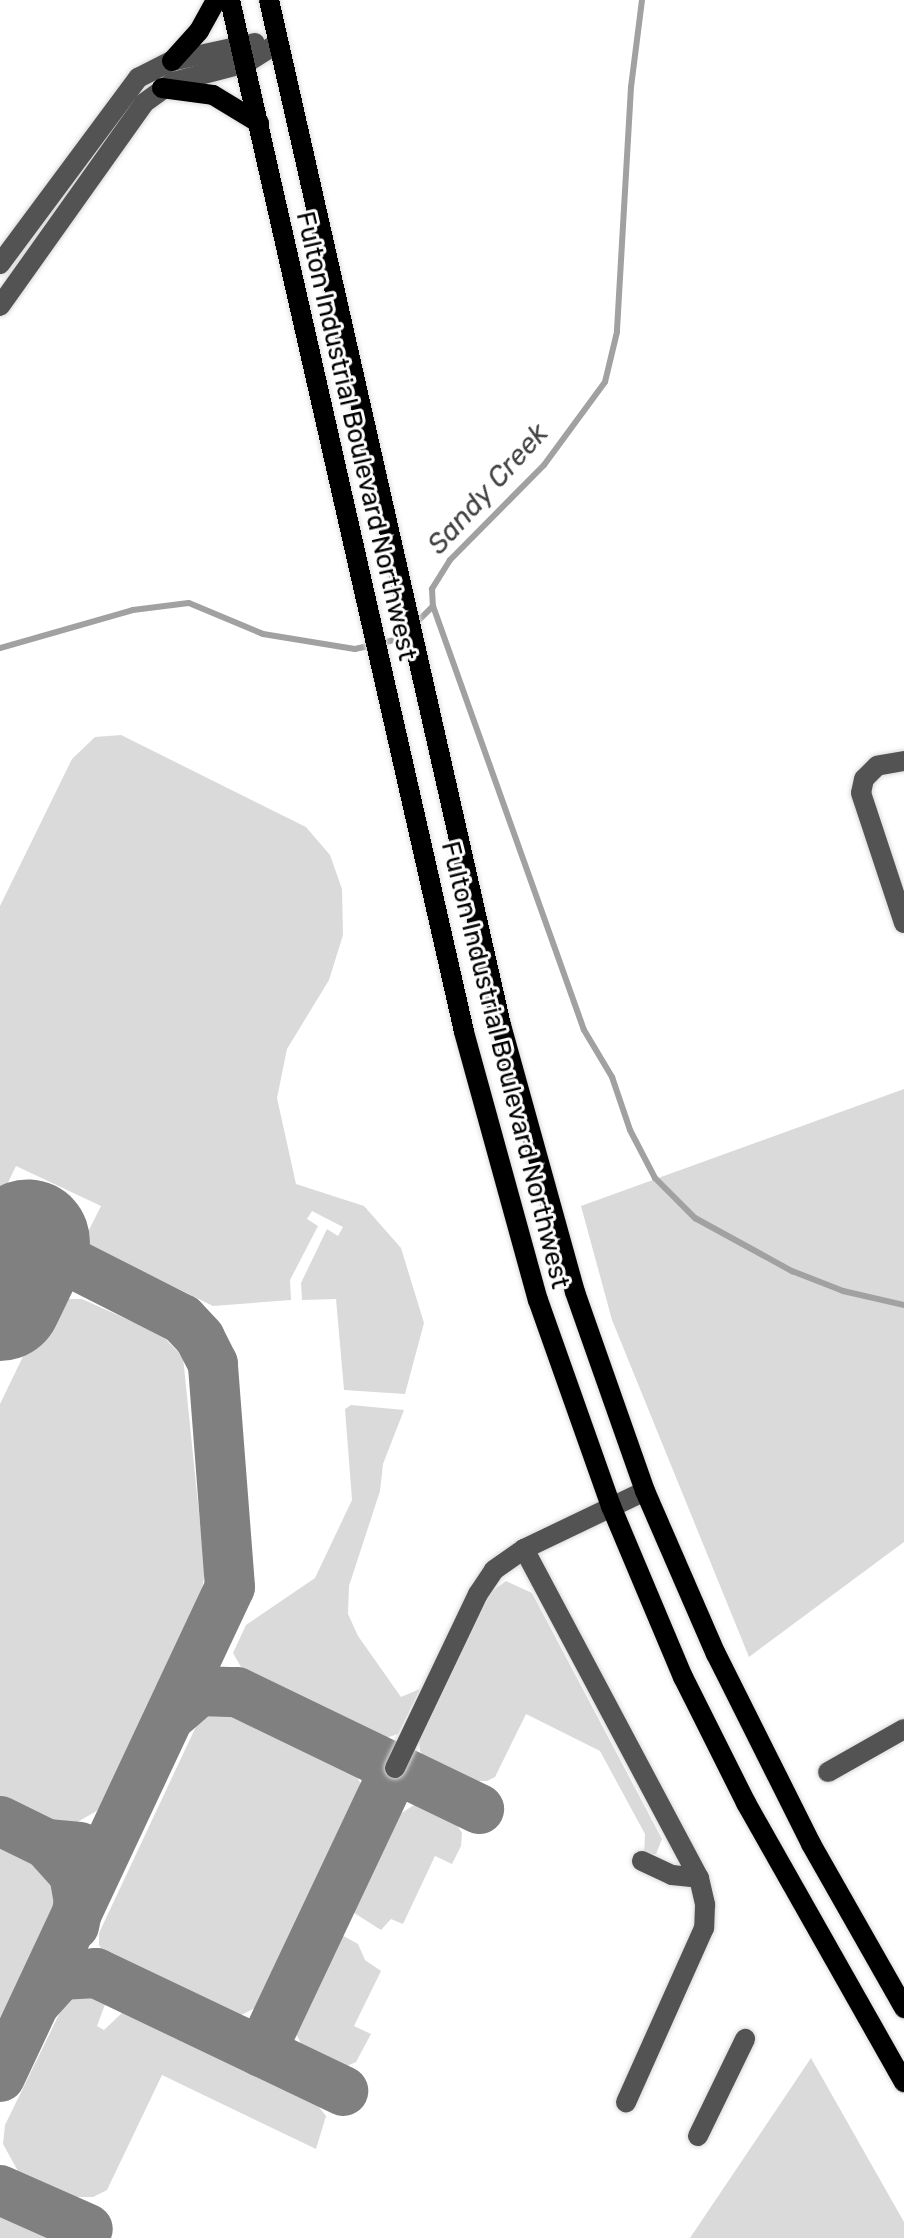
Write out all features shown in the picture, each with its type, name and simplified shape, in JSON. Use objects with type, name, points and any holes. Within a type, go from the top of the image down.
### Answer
[{"type":"main road","points":[[172,61],[199,31],[216,0]]},
{"type":"main road","name":"Fulton Industrial Boulevard Northwest","points":[[230,0],[387,697],[499,1168],[538,1300],[611,1506],[683,1677],[746,1803],[904,2082]]},
{"type":"main road","name":"Fulton Industrial Boulevard Northwest","points":[[269,0],[424,689],[536,1160],[575,1292],[645,1491],[785,1795],[904,2008]]},
{"type":"main road","points":[[162,88],[213,95],[259,123]]},
{"type":"street","points":[[0,306],[130,120],[162,88],[243,53],[278,43]]},
{"type":"street","points":[[0,264],[127,88],[172,61],[243,53]]},
{"type":"street","points":[[904,761],[877,766],[864,779],[861,793],[904,923]]},
{"type":"street","points":[[395,1768],[478,1594],[494,1570],[524,1549],[645,1491]]},
{"type":"street","points":[[524,1549],[699,1878],[704,1928],[626,2102]]},
{"type":"street","points":[[828,1772],[904,1729]]},
{"type":"street","points":[[642,1861],[672,1875],[699,1878]]},
{"type":"street","points":[[698,2136],[745,2039]]},
{"type":"shaded area","points":[[121,735],[306,827],[330,855],[342,889],[343,935],[329,980],[287,1049],[277,1098],[296,1184],[364,1206],[401,1248],[424,1323],[405,1394],[344,1390],[336,1299],[302,1300],[301,1283],[327,1229],[338,1236],[343,1227],[312,1211],[307,1219],[318,1226],[290,1280],[291,1300],[213,1306],[83,1242],[101,1206],[16,1166],[0,1199],[0,906],[72,759],[95,737]]},
{"type":"shaded area","points":[[904,1089],[904,1542],[749,1657],[612,1320],[581,1206]]},
{"type":"shaded area","points":[[66,1299],[82,1299],[162,1335],[183,1357],[205,1572],[199,1607],[100,1809],[74,1824],[54,1823],[0,1797],[0,1404],[46,1309]]},
{"type":"shaded area","points":[[351,1405],[404,1410],[383,1464],[380,1491],[349,1586],[348,1614],[358,1636],[401,1697],[420,1689],[398,1734],[383,1739],[245,1674],[233,1653],[246,1625],[315,1578],[352,1500],[345,1409]]},
{"type":"shaded area","points":[[506,1581],[532,1593],[662,1839],[656,1854],[644,1855],[645,1834],[600,1751],[526,1714],[495,1777],[487,1781],[470,1781],[426,1760],[420,1751],[419,1739],[490,1593]]},
{"type":"shaded area","points":[[211,1710],[227,1710],[353,1771],[360,1782],[359,1796],[257,2007],[237,2017],[105,1954],[99,1945],[99,1933],[200,1718]]},
{"type":"shaded area","points":[[414,1805],[455,1822],[462,1833],[461,1846],[452,1864],[435,1856],[403,1924],[391,1919],[381,1930],[351,1911],[397,1816]]},
{"type":"shaded area","points":[[0,1845],[33,1861],[52,1883],[54,1895],[52,1911],[0,2018]]},
{"type":"shaded area","points":[[340,1934],[358,1944],[365,1960],[381,1971],[354,2026],[371,2034],[356,2062],[347,2066],[305,2051],[295,2032]]},
{"type":"shaded area","points":[[76,1991],[106,2002],[97,2026],[104,2030],[124,2011],[315,2102],[326,2116],[316,2149],[162,2075],[107,2190],[93,2197],[69,2197],[19,2173],[3,2144],[5,2125],[68,1996]]},
{"type":"shaded area","points":[[811,2058],[904,2222],[904,2238],[690,2238]]},
{"type":"shaded area","points":[[0,2212],[50,2236],[52,2238],[0,2238]]},
{"type":"waterway","points":[[642,0],[631,87],[617,332],[605,382],[544,465],[450,560],[432,589],[433,606],[584,1030],[612,1077],[630,1130],[655,1178],[695,1218],[792,1271],[843,1291],[904,1305]]},
{"type":"waterway","name":"Sandy Creek","points":[[0,648],[133,610],[189,603],[263,634],[355,649],[399,639],[408,631]]},
{"type":"waterway","name":"Sandy Creek","points":[[416,623],[433,606]]},
{"type":"taxiway","points":[[0,2077],[230,1587],[213,1364],[200,1338],[182,1319],[28,1241]]},
{"type":"taxiway","points":[[174,1713],[199,1691],[237,1692],[479,1809]]},
{"type":"taxiway","points":[[261,2052],[395,1768]]},
{"type":"taxiway","points":[[0,1821],[47,1844],[80,1847]]},
{"type":"taxiway","points":[[47,1844],[74,1874],[79,1901],[74,1926]]},
{"type":"taxiway","points":[[36,2002],[60,1975],[96,1973],[343,2091]]},
{"type":"taxiway","points":[[0,2190],[88,2229]]},
{"type":"runway","points":[[0,1299],[28,1241]]}]
